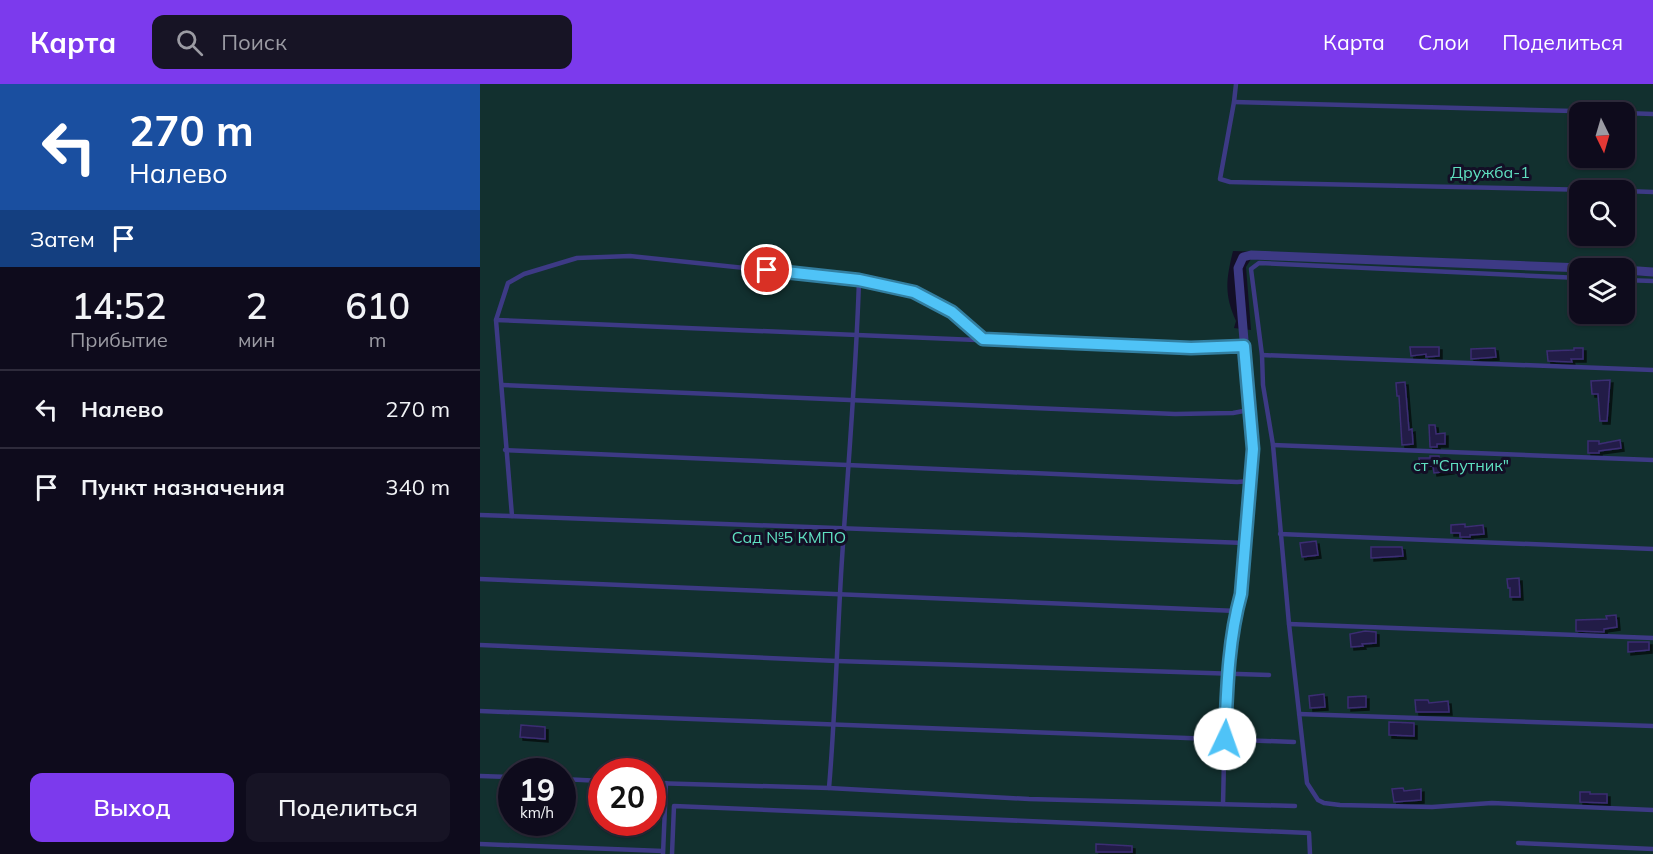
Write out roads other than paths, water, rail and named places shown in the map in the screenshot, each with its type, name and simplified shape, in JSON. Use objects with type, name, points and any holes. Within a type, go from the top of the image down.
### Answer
[{"type":"street","points":[[1250,481],[1253,449],[1238,268],[1243,257],[1251,255],[1569,267]]},
{"type":"street","points":[[1635,271],[1653,272]]},
{"type":"lane","points":[[1236,84],[1220,179],[1230,182],[1569,189]]},
{"type":"lane","points":[[1234,102],[1569,111]]},
{"type":"lane","points":[[1635,113],[1653,114]]},
{"type":"lane","points":[[1635,191],[1653,192]]},
{"type":"lane","points":[[512,516],[496,320],[508,283],[524,274],[577,258],[630,256],[859,280],[914,292],[952,312],[983,339]]},
{"type":"lane","points":[[1569,277],[1259,262],[1251,269],[1262,355],[1263,385],[1273,445],[1289,624],[1307,783],[1312,793],[1323,803],[1432,807],[1492,803],[1653,810]]},
{"type":"lane","points":[[829,788],[835,724],[840,595],[859,280]]},
{"type":"lane","points":[[1635,280],[1653,281]]},
{"type":"lane","points":[[496,320],[1191,348],[1244,346]]},
{"type":"lane","points":[[1262,355],[1653,370]]},
{"type":"lane","points":[[502,385],[1175,414],[1233,413],[1250,410]]},
{"type":"lane","points":[[1273,445],[1653,460]]},
{"type":"lane","points":[[505,450],[1250,481],[1241,594],[1228,674],[1224,804]]},
{"type":"lane","points":[[480,515],[1245,543]]},
{"type":"lane","points":[[1280,534],[1653,549]]},
{"type":"lane","points":[[480,579],[1237,611]]},
{"type":"lane","points":[[1289,624],[1653,638]]},
{"type":"lane","points":[[480,645],[837,661],[1269,675]]},
{"type":"lane","points":[[480,711],[1294,742]]},
{"type":"lane","points":[[1299,714],[1653,726]]},
{"type":"lane","points":[[480,776],[498,777]]},
{"type":"lane","points":[[666,783],[829,788],[1029,799],[1295,806]]},
{"type":"lane","points":[[672,854],[674,806],[1309,832],[1310,854]]},
{"type":"lane","points":[[480,844],[663,852],[664,836]]},
{"type":"lane","points":[[1518,843],[1653,849]]},
{"type":"park label","name":"Дружба-1","points":[[1490,172]]},
{"type":"park label","name":"ст \"Спутник\"","points":[[1461,465]]},
{"type":"park label","name":"Сад №5 КМПО","points":[[789,537]]}]
